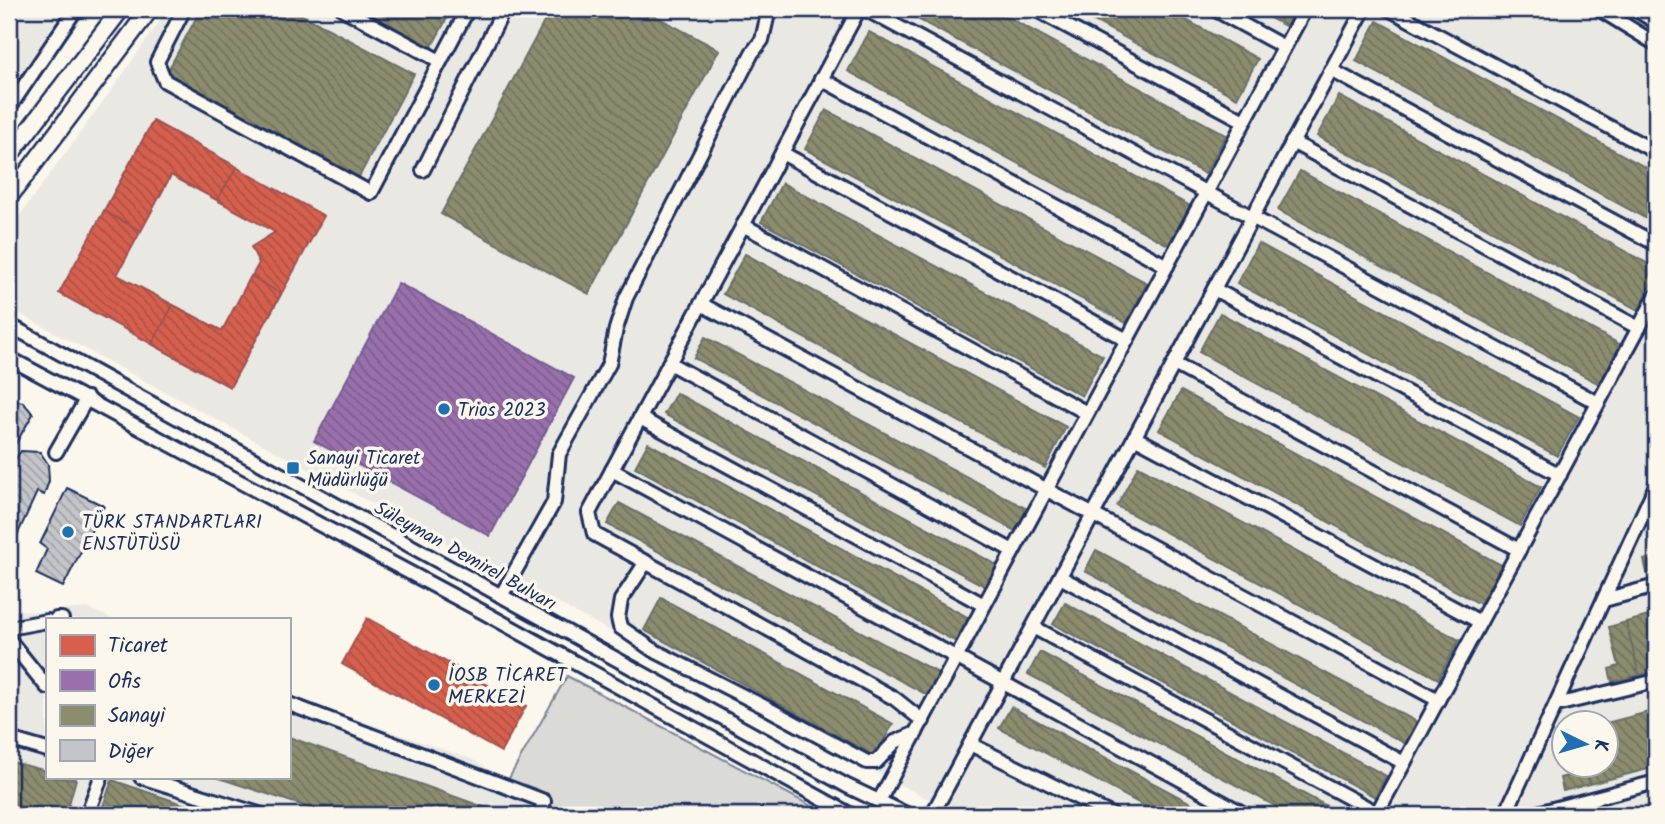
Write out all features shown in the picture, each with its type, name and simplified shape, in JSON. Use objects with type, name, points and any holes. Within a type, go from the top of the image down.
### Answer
[{"type":"main road","points":[[9,156],[121,9]]},
{"type":"main road","points":[[9,197],[150,9]]},
{"type":"street","points":[[9,108],[75,9]]},
{"type":"street","points":[[184,9],[157,62],[165,81],[371,193],[468,9]]},
{"type":"street","points":[[343,9],[440,61]]},
{"type":"street","points":[[423,170],[504,9]]},
{"type":"street","points":[[501,596],[554,502],[559,454],[609,364],[626,298],[752,53],[762,40],[769,9]]},
{"type":"street","points":[[859,9],[589,513],[594,534],[894,698],[923,721]]},
{"type":"street","points":[[865,9],[1598,403]]},
{"type":"street","points":[[1035,9],[1244,121]]},
{"type":"street","points":[[1214,9],[1284,47]]},
{"type":"street","points":[[879,801],[1305,9]]},
{"type":"street","points":[[932,815],[1364,9]]},
{"type":"street","points":[[1389,9],[1656,152]]},
{"type":"street","points":[[1599,9],[1656,44]]},
{"type":"street","points":[[1635,9],[1656,22]]},
{"type":"street","points":[[1331,70],[1656,244]]},
{"type":"street","points":[[821,79],[1167,266]]},
{"type":"street","points":[[1292,142],[1639,328]]},
{"type":"street","points":[[782,153],[1127,340]]},
{"type":"street","points":[[743,225],[1087,413]]},
{"type":"street","points":[[1214,289],[1560,475]]},
{"type":"street","points":[[1033,627],[1377,814],[1656,296]]},
{"type":"street","points":[[701,304],[1438,700]]},
{"type":"street","name":"Süleyman Demirel Bulvarı","points":[[9,325],[847,786],[908,815]]},
{"type":"street","points":[[9,358],[495,618],[851,815]]},
{"type":"street","points":[[669,363],[1013,551]]},
{"type":"street","points":[[1174,364],[1519,550]]},
{"type":"street","points":[[56,452],[86,398]]},
{"type":"street","points":[[640,418],[984,605]]},
{"type":"street","points":[[1135,437],[1480,622]]},
{"type":"street","points":[[612,470],[1246,815]]},
{"type":"street","points":[[1505,815],[1656,485]]},
{"type":"street","points":[[1643,514],[1656,511]]},
{"type":"street","points":[[646,562],[621,600],[618,618],[620,627],[653,650],[867,762],[876,762],[895,742],[916,733]]},
{"type":"street","points":[[1060,577],[1404,762]]},
{"type":"street","points":[[1604,600],[1656,586]]},
{"type":"street","points":[[9,628],[46,621]]},
{"type":"street","points":[[9,640],[46,686]]},
{"type":"street","points":[[1556,705],[1656,681]]},
{"type":"street","points":[[290,704],[544,801],[540,815]]},
{"type":"street","points":[[9,739],[46,750]]},
{"type":"street","points":[[970,744],[1112,815]]},
{"type":"street","points":[[87,815],[101,778]]},
{"type":"street","points":[[144,778],[262,815]]},
{"type":"street","points":[[1530,815],[1656,782]]},
{"type":"shaded area","points":[[9,9],[90,9],[9,115]]},
{"type":"shaded area","points":[[168,9],[1584,9],[1656,52],[1656,815],[960,815],[829,749],[9,308],[9,230]]},
{"type":"shaded area","points":[[88,608],[111,618],[46,618],[46,778],[290,778],[290,696],[471,759],[508,780],[551,798],[550,815],[9,815],[9,609],[37,612]]},
{"type":"shaded area","points":[[567,676],[817,809],[813,815],[550,815],[551,798],[508,780]]},
{"type":"building: Ticaret","points":[[153,121],[324,216],[230,387],[59,293]],"holes":[[[171,175],[275,232],[251,247],[259,263],[222,331],[117,275]]]},
{"type":"building: Ticaret","points":[[153,121],[237,167],[217,200],[171,175],[141,231],[104,211]]},
{"type":"building: Ticaret","points":[[251,276],[281,294],[230,387],[152,344],[173,305],[222,331]]},
{"type":"building: Ticaret","name":"İOSB TİCARET MERKEZİ","points":[[367,618],[526,706],[501,752],[342,664]]},
{"type":"building: Ofis","name":"Trios 2023","points":[[398,283],[574,378],[490,536],[314,441]]},
{"type":"building: Sanayi","points":[[201,9],[291,9],[414,74],[358,179],[165,76]]},
{"type":"building: Sanayi","points":[[358,9],[452,9],[431,48]]},
{"type":"building: Sanayi","points":[[551,9],[642,9],[719,50],[589,294],[441,214]]},
{"type":"building: Sanayi","points":[[899,9],[993,9],[1226,135],[1205,174]]},
{"type":"building: Sanayi","points":[[1072,9],[1166,9],[1258,59],[1237,98]]},
{"type":"building: Sanayi","points":[[1253,9],[1296,9],[1287,27]]},
{"type":"building: Sanayi","points":[[1377,21],[1656,173],[1656,224],[1356,61]]},
{"type":"building: Sanayi","points":[[869,32],[1190,206],[1168,245],[848,71]]},
{"type":"building: Sanayi","points":[[1339,96],[1656,268],[1656,276],[1638,310],[1317,136]]},
{"type":"building: Sanayi","points":[[826,110],[1147,283],[1126,323],[805,149]]},
{"type":"building: Sanayi","points":[[1300,171],[1621,345],[1599,384],[1278,210]]},
{"type":"building: Sanayi","points":[[782,183],[1103,356],[1082,396],[761,222]]},
{"type":"building: Sanayi","points":[[1258,243],[1579,417],[1557,456],[1237,283]]},
{"type":"building: Sanayi","points":[[745,254],[1066,427],[1045,468],[723,294]]},
{"type":"building: Sanayi","points":[[1220,313],[1541,487],[1520,526],[1199,352]]},
{"type":"building: Sanayi","points":[[705,337],[1027,509],[1015,531],[694,358]]},
{"type":"building: Sanayi","points":[[1181,391],[1501,565],[1480,604],[1159,430]]},
{"type":"building: Sanayi","points":[[676,393],[997,565],[986,587],[664,414]]},
{"type":"building: Sanayi","points":[[648,443],[969,618],[956,642],[635,467]]},
{"type":"building: Sanayi","points":[[1138,466],[1459,640],[1438,679],[1117,506]]},
{"type":"building: Sanayi","points":[[619,503],[940,674],[929,696],[607,524]]},
{"type":"building: Sanayi","points":[[1656,541],[1656,571],[1647,573],[1644,560],[1654,557],[1650,542]]},
{"type":"building: Sanayi","points":[[1096,550],[1417,722],[1406,744],[1085,571]]},
{"type":"building: Sanayi","points":[[661,598],[893,724],[875,756],[644,630]]},
{"type":"building: Sanayi","points":[[1065,603],[1386,776],[1375,797],[1053,624]]},
{"type":"building: Sanayi","points":[[1656,614],[1656,671],[1639,675],[1626,622]]},
{"type":"building: Sanayi","points":[[1626,622],[1639,675],[1612,682],[1609,669],[1619,666],[1609,627]]},
{"type":"building: Sanayi","points":[[1040,652],[1343,815],[1292,815],[1028,674]]},
{"type":"building: Sanayi","points":[[1011,707],[1213,815],[1161,815],[999,728]]},
{"type":"building: Sanayi","points":[[1656,710],[1656,767],[1620,776],[1620,719]]},
{"type":"building: Sanayi","points":[[290,737],[506,815],[331,815],[219,778],[290,778]]},
{"type":"building: Sanayi","points":[[9,761],[46,771],[46,778],[76,779],[66,815],[9,815]]},
{"type":"building: Sanayi","points":[[1560,778],[1589,778],[1590,784],[1563,791]]},
{"type":"building: Sanayi","points":[[1589,778],[1613,778],[1590,784]]},
{"type":"building: Sanayi","points":[[112,780],[215,815],[100,815]]},
{"type":"building: Diğer","points":[[9,399],[23,402],[33,414],[9,455]]},
{"type":"building: Diğer","points":[[21,451],[40,452],[48,464],[49,481],[44,495],[37,492],[9,553],[9,462],[13,462]]},
{"type":"building: Diğer","name":"TÜRK STANDARTLARI ENSTÜTÜSÜ","points":[[67,488],[104,506],[63,587],[36,574],[47,549],[40,544]]},
{"type":"place","name":"Trios 2023","points":[[444,409]]},
{"type":"place","name":"Sanayi Ticaret Müdürlüğü","points":[[293,468]]},
{"type":"place","name":"TÜRK STANDARTLARI ENSTÜTÜSÜ","points":[[68,532]]},
{"type":"place","name":"İOSB TİCARET MERKEZİ","points":[[434,685]]}]
